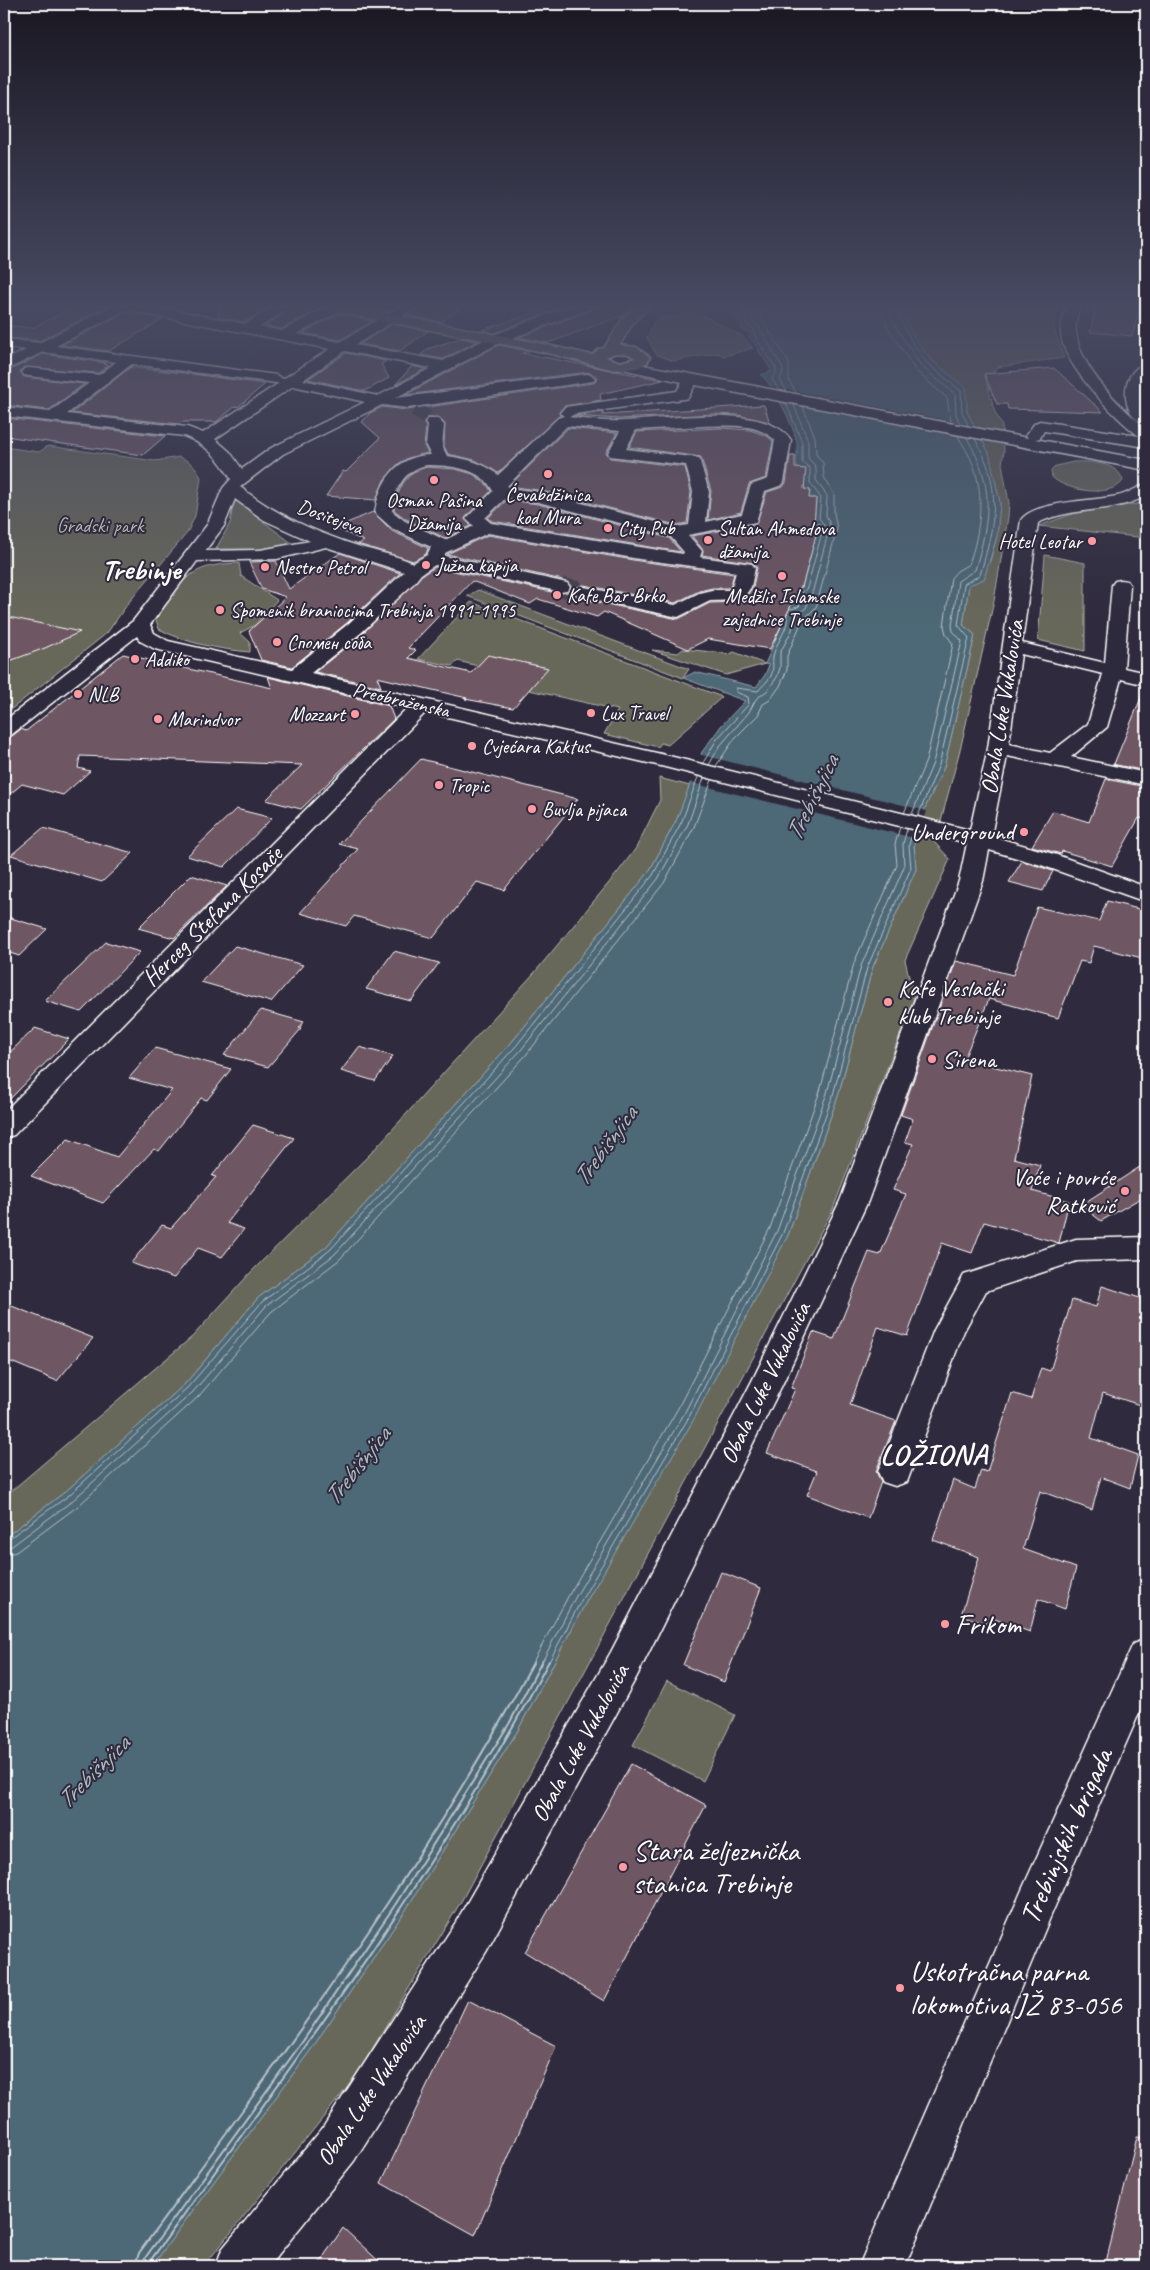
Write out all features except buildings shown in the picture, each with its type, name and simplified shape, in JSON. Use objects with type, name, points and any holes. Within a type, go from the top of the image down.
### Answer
[{"type":"street","points":[[4,412],[187,432],[206,438],[226,455],[235,483]]},
{"type":"street","points":[[54,417],[61,412]]},
{"type":"street","points":[[206,438],[240,412]]},
{"type":"street","points":[[5,728],[140,625],[215,526],[235,483],[277,451],[357,412]]},
{"type":"street","points":[[569,412],[563,421],[500,488],[475,519],[486,527],[689,561],[746,568],[742,587],[736,596],[713,594],[694,600],[678,611],[584,592]]},
{"type":"street","points":[[699,412],[704,422]]},
{"type":"street","points":[[879,412],[1039,440],[1146,466]]},
{"type":"street","points":[[1120,412],[1145,431]]},
{"type":"street","points":[[1139,412],[1145,431]]},
{"type":"street","points":[[561,587],[439,553],[383,513],[384,501],[394,480],[406,466],[421,460],[441,460],[464,464],[484,472],[500,488],[676,532],[750,518],[756,488],[776,482],[783,440],[772,430],[762,426],[704,422],[606,426],[563,421]]},
{"type":"street","points":[[433,422],[436,425],[434,446],[441,460]]},
{"type":"street","points":[[630,426],[616,453],[693,462],[701,492],[697,529]]},
{"type":"street","points":[[1039,440],[1040,426],[1145,431]]},
{"type":"street","name":"Dositejeva","points":[[235,483],[246,501],[279,522],[307,536],[401,564],[414,570]]},
{"type":"street","name":"Obala Luke Vukalovića","points":[[239,2266],[338,2146],[461,1954],[624,1664],[766,1385],[854,1201],[972,881],[976,848],[961,835],[998,748],[1030,520],[1051,510],[1116,501],[1130,498],[1146,490]]},
{"type":"street","points":[[297,675],[355,628],[408,579],[414,570],[439,553],[486,527]]},
{"type":"street","points":[[676,532],[693,552],[689,561]]},
{"type":"street","points":[[194,556],[230,557],[269,554],[302,550],[325,542]]},
{"type":"street","points":[[1055,759],[1098,727],[1114,671],[1121,585]]},
{"type":"street","name":"Preobraženska","points":[[140,625],[146,637],[162,645],[671,763],[961,835],[1049,860],[1146,895]]},
{"type":"street","points":[[1013,646],[1146,679]]},
{"type":"street","name":"Herceg Stefana Kosače","points":[[6,1123],[421,705]]},
{"type":"street","points":[[998,748],[1146,778]]},
{"type":"street","points":[[895,1472],[950,1330],[975,1283],[1076,1250],[1146,1248]]},
{"type":"street","name":"Trebinjskih brigada","points":[[882,2266],[1035,1906],[1146,1656]]},
{"type":"green space","points":[[967,412],[995,412],[1002,426],[1004,450],[1002,464],[1009,503],[994,601],[961,746],[935,843],[950,859],[905,960],[914,998],[833,1209],[462,1900],[355,2078],[204,2266],[152,2266],[312,2048],[405,1911],[518,1730],[586,1602],[788,1235],[838,1096],[872,969],[916,869],[914,845],[925,808],[944,767],[975,635],[963,625],[969,585],[990,561],[997,536],[1000,503],[989,453]]},
{"type":"green space","name":"Gradski park","points":[[48,446],[155,461],[179,457],[188,461],[197,469],[201,478],[195,516],[187,533],[129,602],[107,633],[4,715],[4,447],[39,452]]},
{"type":"green space","points":[[1073,462],[1087,462],[1109,466],[1116,470],[1123,481],[1108,490],[1088,491],[1067,486],[1052,477],[1051,471],[1056,466]]},
{"type":"green space","points":[[234,499],[293,544],[259,549],[216,549],[230,523]]},
{"type":"green space","points":[[1146,499],[1146,538],[1039,526],[1075,513],[1137,504]]},
{"type":"green space","points":[[1045,555],[1085,563],[1085,651],[1038,640]]},
{"type":"green space","points":[[239,563],[241,576],[277,600],[255,625],[240,633],[250,642],[250,652],[203,645],[181,639],[159,629],[155,617],[189,576],[208,567]]},
{"type":"green space","points":[[478,590],[689,669],[683,678],[467,596]]},
{"type":"green space","points":[[471,602],[722,697],[668,745],[661,743],[658,747],[604,734],[618,710],[529,690],[547,668],[488,655],[478,666],[458,661],[452,666],[418,659]]},
{"type":"green space","points":[[683,649],[728,655],[734,652],[765,664],[726,675],[652,650],[678,653]]},
{"type":"green space","points":[[659,778],[690,786],[677,819],[649,872],[512,1042],[326,1247],[258,1298],[185,1384],[65,1492],[4,1538],[4,1497],[193,1336],[251,1272],[371,1153],[535,972],[636,848],[660,800]]},
{"type":"green space","points":[[667,1681],[735,1715],[703,1781],[633,1745]]},
{"type":"water","name":"Trebišnjica","points":[[785,412],[967,412],[989,453],[1000,503],[997,536],[984,579],[969,585],[963,625],[975,635],[944,767],[925,808],[914,845],[916,869],[872,969],[838,1096],[788,1235],[694,1419],[586,1602],[518,1730],[405,1911],[312,2048],[152,2266],[4,2266],[4,1538],[65,1492],[185,1384],[258,1298],[326,1247],[512,1042],[649,872],[677,819],[702,752],[721,726],[745,701],[683,678],[695,672],[756,687],[765,675],[769,665],[765,664],[784,620],[784,603],[798,601],[792,589],[802,587],[819,524],[807,523],[808,515],[815,515],[816,498],[809,498],[810,490],[805,489],[798,471],[796,462],[797,444]]},
{"type":"pier","points":[[834,412],[904,412],[977,426],[984,441]]},
{"type":"pier","points":[[698,754],[927,811],[918,839],[688,782]]},
{"type":"tunnel","points":[[419,412],[433,422]]},
{"type":"tunnel","points":[[561,587],[584,592]]},
{"type":"place","name":"Ćevabdžinica kod Mura","points":[[548,474]]},
{"type":"place","name":"Osman Pašina Džamija","points":[[434,480]]},
{"type":"place","name":"City Pub","points":[[608,528]]},
{"type":"place","name":"Sultan Ahmedova džamija","points":[[708,540]]},
{"type":"place","name":"Hotel Leotar","points":[[1092,541]]},
{"type":"place","name":"Južna kapija","points":[[426,565]]},
{"type":"place","name":"Nestro Petrol","points":[[265,567]]},
{"type":"place","name":"Medžlis Islamske zajednice Trebinje","points":[[782,576]]},
{"type":"place","name":"Kafe Bar Brko","points":[[557,595]]},
{"type":"place","name":"Spomenik braniocima Trebinja 1991-1995","points":[[220,610]]},
{"type":"place","name":"Спомен соба","points":[[277,642]]},
{"type":"place","name":"Addiko","points":[[135,659]]},
{"type":"place","name":"NLB","points":[[78,694]]},
{"type":"place","name":"Lux Travel","points":[[591,713]]},
{"type":"place","name":"Mozzart","points":[[355,714]]},
{"type":"place","name":"Marindvor","points":[[158,719]]},
{"type":"place","name":"Cvjećara Kaktus","points":[[472,746]]},
{"type":"place","name":"Tropic","points":[[439,785]]},
{"type":"place","name":"Buvlja pijaca","points":[[532,809]]},
{"type":"place","name":"Underground","points":[[1024,832]]},
{"type":"place","name":"Kafe Veslački klub Trebinje","points":[[888,1002]]},
{"type":"place","name":"Sirena","points":[[932,1059]]},
{"type":"place","name":"Voće i povrće Ratković","points":[[1125,1191]]},
{"type":"place","name":"Frikom","points":[[945,1624]]},
{"type":"place","name":"Stara željeznička stanica Trebinje","points":[[623,1867]]},
{"type":"place","name":"Uskotračna parna lokomotiva JŽ 83-056","points":[[900,1988]]},
{"type":"district","name":"Trebinje","points":[[141,569]]},
{"type":"district","name":"LOŽIONA","points":[[934,1454]]}]
